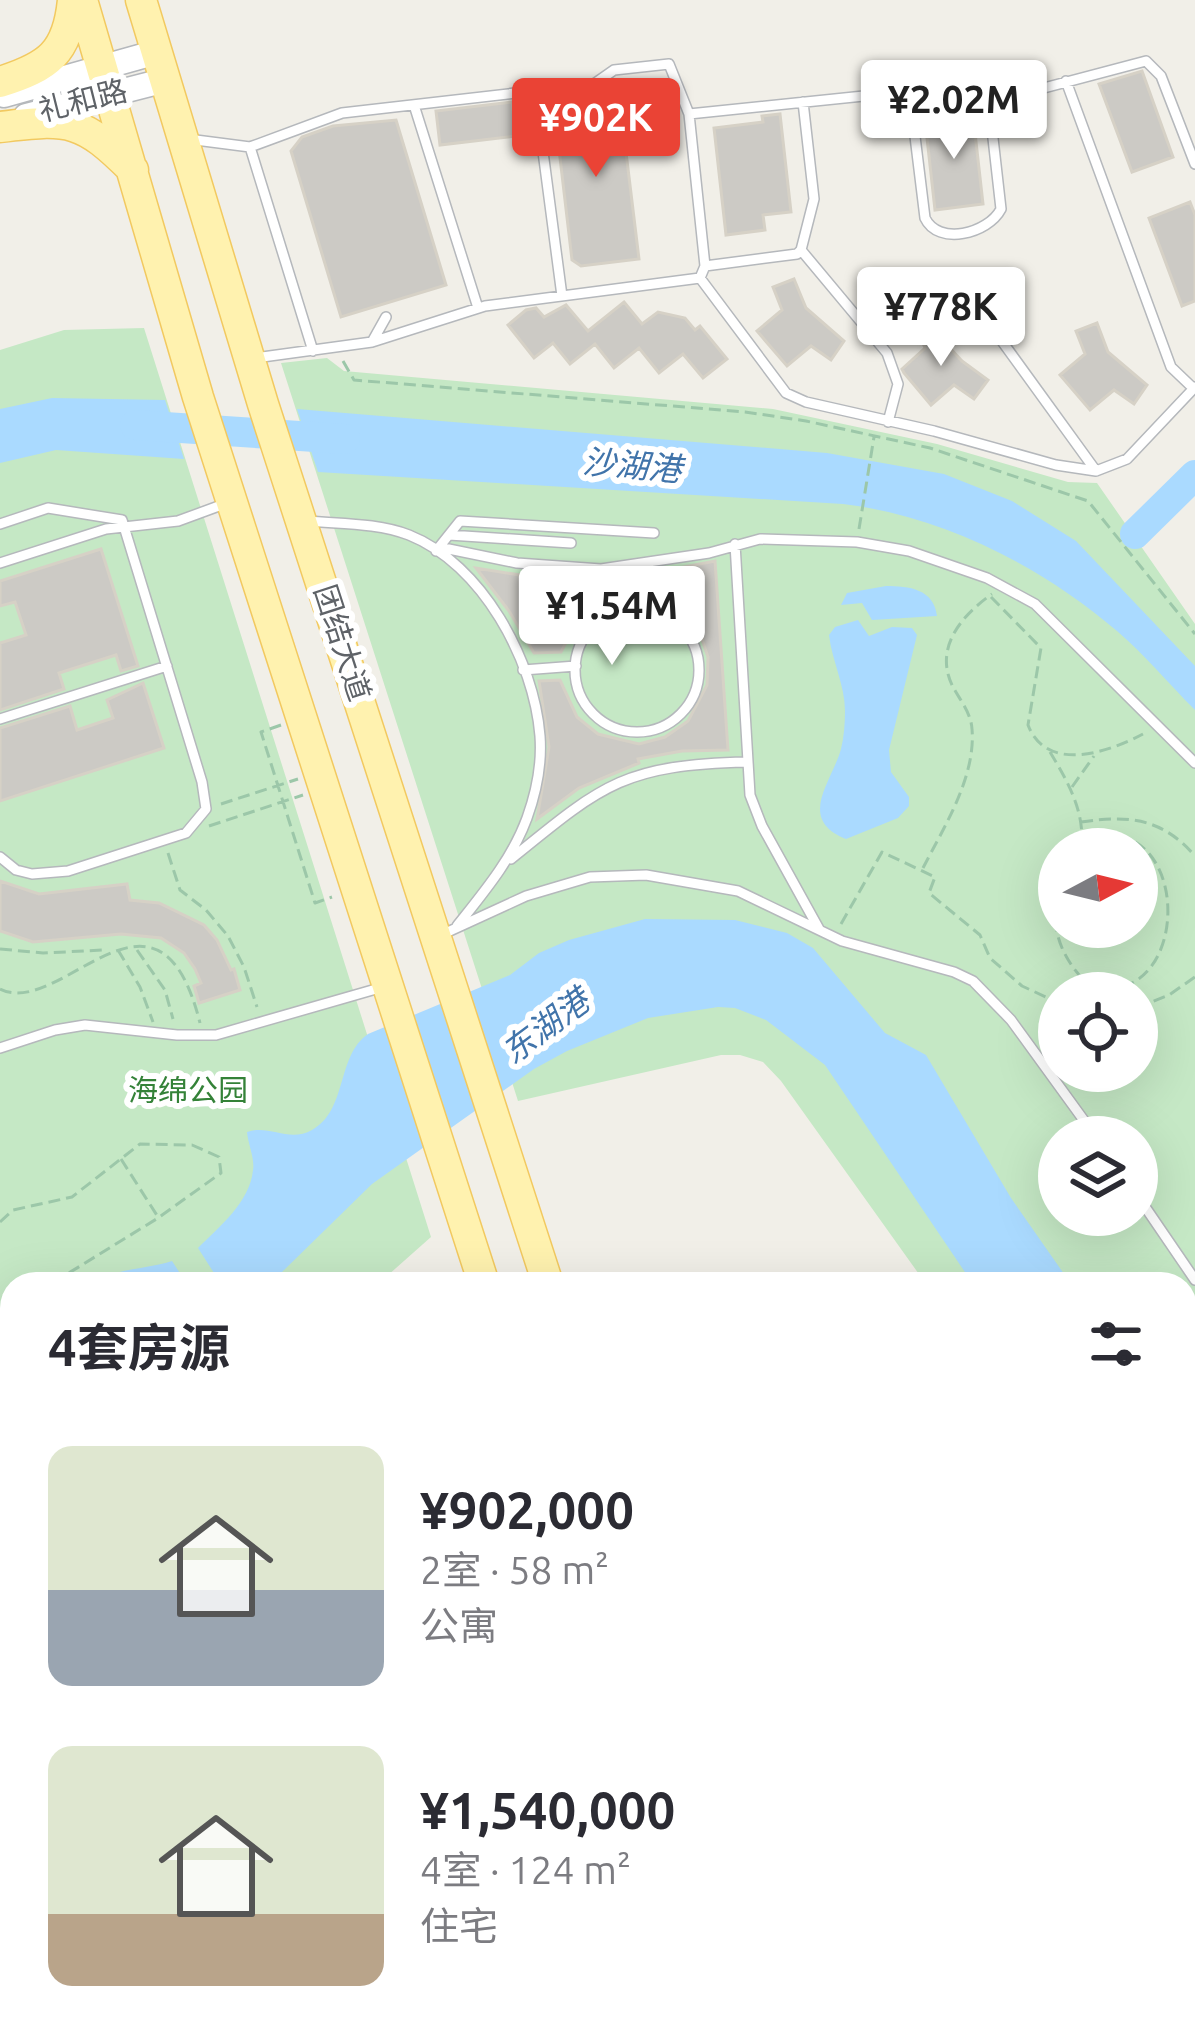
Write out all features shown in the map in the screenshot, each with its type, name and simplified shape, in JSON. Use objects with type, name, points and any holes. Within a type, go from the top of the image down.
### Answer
[{"type":"main road","name":"团结大道","points":[[77,0],[107,80],[198,398],[480,1272]]},
{"type":"main road","points":[[0,82],[36,71],[54,54],[77,0]]},
{"type":"main road","name":"团结大道","points":[[141,0],[263,404],[446,933],[453,983],[544,1272]]},
{"type":"main road","points":[[0,125],[77,126],[96,134],[133,170]]},
{"type":"street","name":"礼和路","points":[[0,96],[107,80],[162,66]]},
{"type":"street","name":"礼和路","points":[[0,125],[107,80]]},
{"type":"lane","points":[[689,114],[883,94],[913,112],[989,104],[1131,62],[1153,64],[1195,164]]},
{"type":"lane","points":[[183,139],[250,147],[342,113],[594,84],[614,70],[669,64],[689,114],[705,266],[700,278]]},
{"type":"lane","points":[[700,278],[786,393],[806,402],[1056,466],[1096,471],[1127,459],[1194,388],[1171,367],[1066,81]]},
{"type":"lane","points":[[535,91],[562,296]]},
{"type":"lane","points":[[705,266],[801,250],[814,199],[803,102]]},
{"type":"lane","points":[[913,112],[925,218],[933,231],[946,236],[988,224],[1001,209],[989,104]]},
{"type":"lane","points":[[414,105],[478,308]]},
{"type":"lane","points":[[250,147],[314,351]]},
{"type":"lane","points":[[801,250],[887,353],[898,384],[888,422]]},
{"type":"lane","points":[[249,358],[372,342],[478,308],[700,278]]},
{"type":"lane","points":[[876,340],[975,304],[1096,471]]},
{"type":"lane","points":[[372,342],[386,317]]},
{"type":"lane","points":[[0,563],[106,529],[178,521],[228,489]]},
{"type":"lane","points":[[0,524],[49,508],[122,520],[206,808],[186,833],[47,875],[23,872],[0,857]]},
{"type":"lane","points":[[303,520],[396,530],[438,549],[518,563],[601,569],[709,553],[760,539],[876,544],[928,556],[1035,604],[1195,763]]},
{"type":"lane","points":[[438,549],[460,521],[653,533]]},
{"type":"lane","points":[[449,536],[571,543]]},
{"type":"lane","points":[[735,544],[754,810],[820,930]]},
{"type":"lane","points":[[438,549],[500,619],[536,708],[541,753],[528,816],[504,865]]},
{"type":"lane","points":[[639,608],[662,613],[681,626],[694,645],[699,668],[696,691],[683,712],[665,725],[642,732],[608,724],[590,710],[579,689],[576,665],[582,643],[596,624],[616,612],[639,608]]},
{"type":"lane","points":[[524,670],[576,665]]},
{"type":"lane","points":[[0,718],[167,666]]},
{"type":"lane","points":[[446,933],[504,865],[579,803],[620,779],[674,765],[747,762]]},
{"type":"lane","points":[[446,933],[551,886],[609,875],[646,875],[738,891],[833,938],[954,971],[987,994],[1080,1116]]},
{"type":"lane","points":[[0,1048],[85,1025],[204,1036],[390,992]]},
{"type":"lane","points":[[1158,1226],[1190,1272]]},
{"type":"path","points":[[334,348],[355,380],[745,412],[930,448],[1088,501],[1195,634]]},
{"type":"path","points":[[861,520],[874,435]]},
{"type":"path","points":[[922,871],[963,783],[972,736],[969,715],[948,674],[948,645],[968,612],[1003,586]]},
{"type":"path","points":[[990,595],[1041,647],[1028,725],[1071,789],[1082,828]]},
{"type":"path","points":[[282,725],[261,732],[283,802],[316,903],[337,896]]},
{"type":"path","points":[[1049,751],[1111,751],[1158,725]]},
{"type":"path","points":[[1071,789],[1096,754]]},
{"type":"path","points":[[206,808],[299,778]]},
{"type":"path","points":[[186,833],[304,795]]},
{"type":"path","points":[[1081,822],[1126,817],[1147,820],[1195,856]]},
{"type":"path","points":[[164,840],[178,888],[217,921],[238,955],[261,1023]]},
{"type":"path","points":[[833,938],[882,852],[935,877],[929,893],[980,935],[988,955],[1038,994]]},
{"type":"path","points":[[135,948],[169,998],[173,1035]]},
{"type":"path","points":[[0,949],[43,953],[135,948],[161,954],[178,969],[195,1002],[204,1036]]},
{"type":"path","points":[[0,989],[33,992],[114,949]]},
{"type":"path","points":[[114,949],[140,987],[155,1033]]},
{"type":"path","points":[[987,994],[1009,974]]},
{"type":"path","points":[[1158,999],[1195,976]]},
{"type":"path","points":[[0,1222],[23,1207],[72,1197],[140,1144],[202,1147],[219,1157],[221,1173],[70,1272]]},
{"type":"path","points":[[120,1158],[158,1218]]},
{"type":"green space","name":"海绵公园","points":[[144,328],[431,1237],[392,1272],[0,1272],[0,350],[64,330]]},
{"type":"green space","points":[[327,358],[344,371],[773,409],[937,444],[1068,482],[1097,483],[1195,624],[1195,1272],[917,1272],[781,1081],[763,1062],[721,1055],[518,1101],[281,363]]},
{"type":"water","points":[[52,398],[165,400],[184,459],[56,450],[0,463],[0,409]]},
{"type":"water","points":[[297,409],[827,453],[944,474],[1012,501],[1076,541],[1195,666],[1195,710],[1088,607],[1023,565],[954,532],[843,504],[318,472]]},
{"type":"water","points":[[886,586],[926,595],[937,616],[872,620],[862,603],[841,605],[847,593]]},
{"type":"water","points":[[858,620],[869,636],[892,627],[912,628],[917,635],[889,750],[891,772],[909,797],[909,806],[898,818],[846,839],[831,831],[820,810],[841,749],[845,720],[829,635],[835,627]]},
{"type":"water","name":"东湖港","points":[[645,919],[735,920],[787,933],[813,948],[885,1033],[926,1055],[1011,1198],[1063,1272],[965,1272],[825,1065],[766,1020],[718,1007],[648,1018],[534,1069],[372,1184],[282,1272],[213,1272],[198,1248],[232,1213],[251,1182],[247,1132],[312,1130],[331,1110],[351,1055],[368,1034],[510,975],[539,953]]},
{"type":"water","points":[[172,1261],[179,1272],[119,1272]]},
{"type":"building","points":[[1142,71],[1173,157],[1132,172],[1099,84]]},
{"type":"building","points":[[600,91],[602,105],[620,103],[639,259],[581,266],[572,260],[553,98]]},
{"type":"building","points":[[512,102],[516,136],[440,145],[436,111]]},
{"type":"building","points":[[780,114],[791,212],[763,215],[765,230],[726,235],[714,128],[763,122],[762,116]]},
{"type":"building","points":[[973,115],[983,204],[935,210],[925,120]]},
{"type":"building","points":[[396,120],[446,285],[341,317],[291,151],[302,137],[333,126]]},
{"type":"building","points":[[1190,202],[1195,215],[1195,301],[1182,306],[1149,218]]},
{"type":"building","points":[[794,279],[806,308],[844,341],[831,360],[811,346],[787,366],[757,331],[782,310],[773,287]]},
{"type":"building","points":[[624,302],[642,324],[658,312],[685,318],[695,330],[700,326],[727,359],[703,378],[683,354],[659,373],[639,348],[614,368],[595,344],[570,364],[553,343],[534,358],[508,325],[526,310],[536,308],[544,317],[566,305],[588,331]]},
{"type":"building","points":[[1097,323],[1108,352],[1147,385],[1134,404],[1114,390],[1090,410],[1060,375],[1085,354],[1076,331]]},
{"type":"building","points":[[941,326],[949,347],[988,380],[974,399],[954,385],[931,405],[902,369],[925,348],[919,334]]},
{"type":"building","points":[[101,549],[138,666],[121,671],[116,655],[59,673],[64,689],[0,710],[0,643],[26,635],[15,602],[0,606],[0,581]]},
{"type":"building","points":[[715,561],[728,750],[638,759],[639,763],[579,788],[537,819],[549,747],[539,681],[560,680],[577,717],[598,734],[639,744],[665,737],[688,721],[707,685],[708,657],[699,631],[681,610],[657,596],[630,593],[603,600],[580,616],[561,652],[534,653],[476,568],[526,576],[601,578]]},
{"type":"building","points":[[143,683],[164,748],[0,801],[0,728],[70,706],[77,730],[113,718],[107,700]]},
{"type":"building","points":[[0,881],[39,894],[127,884],[130,900],[159,903],[204,925],[234,969],[240,990],[199,1003],[194,986],[201,983],[195,969],[184,953],[161,938],[121,934],[33,942],[0,931]]},
{"type":"waterway","name":"沙湖港","points":[[135,425],[345,439]]},
{"type":"waterway","points":[[1135,534],[1195,475]]}]
